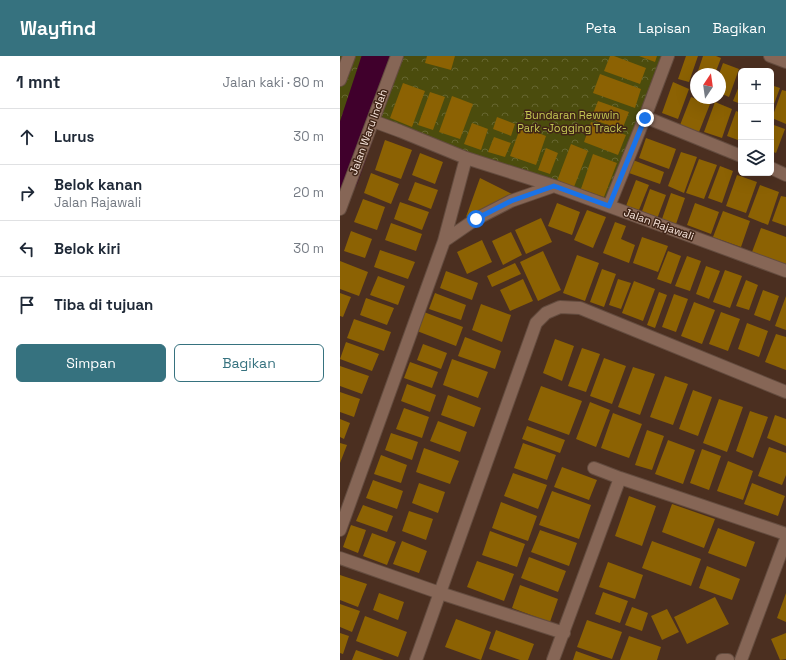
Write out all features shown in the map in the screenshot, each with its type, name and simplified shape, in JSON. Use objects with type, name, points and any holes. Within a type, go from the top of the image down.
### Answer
[{"type":"street","points":[[340,80],[349,56]]},
{"type":"street","name":"Jalan Waru Indah","points":[[340,209],[397,56]]},
{"type":"street","points":[[609,206],[645,118],[668,56]]},
{"type":"street","points":[[770,56],[786,62]]},
{"type":"street","points":[[645,118],[738,155]]},
{"type":"street","name":"Jalan Rajawali","points":[[373,121],[466,158],[554,186],[786,271]]},
{"type":"street","points":[[340,530],[444,241],[466,158]]},
{"type":"street","points":[[774,169],[786,175]]},
{"type":"street","points":[[444,241],[476,219],[511,201],[554,186]]},
{"type":"street","points":[[416,660],[536,323],[546,313],[560,307],[580,308],[786,392]]},
{"type":"street","points":[[594,468],[786,534]]},
{"type":"street","points":[[553,660],[620,478]]},
{"type":"street","points":[[741,660],[786,539]]},
{"type":"street","points":[[340,558],[440,593],[564,633]]},
{"type":"street","points":[[722,660],[728,660]]},
{"type":"green space","name":"Bundaran Rewwin Park -Jogging Track-","points":[[340,56],[668,56],[609,206],[373,121],[340,124]]},
{"type":"building","points":[[427,56],[455,56],[451,70],[425,63]]},
{"type":"building","points":[[610,56],[614,56],[646,68],[640,84],[604,71]]},
{"type":"building","points":[[639,56],[657,56],[655,62]]},
{"type":"building","points":[[686,56],[698,56],[694,68],[690,68],[689,82],[678,79]]},
{"type":"building","points":[[703,56],[716,56],[721,58],[717,68],[699,68]]},
{"type":"building","points":[[723,63],[738,69],[729,97],[726,96],[726,68],[721,68]]},
{"type":"building","points":[[600,74],[641,89],[635,108],[593,93]]},
{"type":"building","points":[[673,82],[689,89],[678,119],[662,113]]},
{"type":"building","points":[[403,83],[425,91],[412,127],[390,118]]},
{"type":"building","points":[[774,86],[780,88],[774,104]]},
{"type":"building","points":[[738,88],[738,103],[733,101]]},
{"type":"building","points":[[782,90],[786,91],[786,124],[774,119],[774,112]]},
{"type":"building","points":[[430,92],[445,97],[433,130],[418,125]]},
{"type":"building","points":[[452,96],[473,104],[460,139],[439,132]]},
{"type":"building","points":[[690,100],[690,104],[710,104],[699,132],[680,125]]},
{"type":"building","points":[[598,101],[629,112],[622,130],[591,119]]},
{"type":"building","points":[[714,104],[720,104],[732,109],[722,138],[704,132]]},
{"type":"building","points":[[736,111],[738,112],[738,140],[727,136]]},
{"type":"building","points":[[497,117],[515,124],[511,136],[493,129]]},
{"type":"building","points":[[591,122],[626,135],[618,155],[584,142]]},
{"type":"building","points":[[472,123],[488,129],[481,150],[464,144]]},
{"type":"building","points":[[774,125],[785,129],[776,153],[774,152]]},
{"type":"building","points":[[521,126],[546,136],[536,165],[510,156]]},
{"type":"building","points":[[494,137],[511,143],[505,157],[488,152]]},
{"type":"building","points":[[646,138],[676,149],[669,169],[639,158]]},
{"type":"building","points":[[385,140],[412,150],[401,179],[375,170]]},
{"type":"building","points":[[571,144],[588,151],[574,187],[557,181]]},
{"type":"building","points":[[546,148],[558,153],[550,174],[538,170]]},
{"type":"building","points":[[681,152],[697,157],[684,193],[668,186]]},
{"type":"building","points":[[420,153],[443,162],[435,184],[412,175]]},
{"type":"building","points":[[593,154],[617,163],[604,197],[581,189]]},
{"type":"building","points":[[699,159],[717,165],[704,199],[686,193]]},
{"type":"building","points":[[633,160],[664,172],[660,184],[629,173]]},
{"type":"building","points":[[720,166],[733,171],[722,203],[708,198]]},
{"type":"building","points":[[371,173],[399,184],[391,204],[364,193]]},
{"type":"building","points":[[737,175],[757,182],[746,213],[726,206]]},
{"type":"building","points":[[480,178],[514,195],[466,217]]},
{"type":"building","points":[[636,180],[649,185],[639,210],[626,206]]},
{"type":"building","points":[[415,182],[438,190],[431,209],[408,200]]},
{"type":"building","points":[[760,185],[779,192],[768,225],[748,217]]},
{"type":"building","points":[[650,189],[666,195],[657,219],[641,214]]},
{"type":"building","points":[[671,193],[685,198],[676,224],[662,219]]},
{"type":"building","points":[[781,196],[786,197],[786,226],[772,221]]},
{"type":"building","points":[[363,199],[385,207],[377,230],[354,222]]},
{"type":"building","points":[[400,202],[429,212],[422,230],[394,219]]},
{"type":"building","points":[[557,203],[580,212],[572,235],[548,226]]},
{"type":"building","points":[[695,203],[719,212],[711,234],[687,225]]},
{"type":"building","points":[[587,210],[606,217],[593,248],[574,240]]},
{"type":"building","points":[[723,211],[750,221],[741,247],[713,237]]},
{"type":"building","points":[[541,218],[552,242],[526,254],[515,230]]},
{"type":"building","points":[[615,222],[626,226],[621,239],[635,245],[629,263],[603,253]]},
{"type":"building","points":[[391,223],[422,234],[416,251],[385,240]]},
{"type":"building","points":[[761,228],[786,237],[786,265],[752,252]]},
{"type":"building","points":[[351,231],[372,239],[365,258],[344,251]]},
{"type":"building","points":[[511,232],[522,255],[503,265],[492,241]]},
{"type":"building","points":[[642,237],[668,246],[658,272],[633,263]]},
{"type":"building","points":[[482,240],[492,262],[467,274],[457,252]]},
{"type":"building","points":[[380,250],[415,262],[408,279],[374,267]]},
{"type":"building","points":[[543,251],[561,290],[538,301],[520,262]]},
{"type":"building","points":[[668,251],[681,256],[671,284],[657,279]]},
{"type":"building","points":[[577,255],[599,263],[585,301],[563,293]]},
{"type":"building","points":[[687,256],[701,261],[690,291],[675,286]]},
{"type":"building","points":[[340,261],[368,272],[359,296],[340,289]]},
{"type":"building","points":[[515,263],[521,274],[492,287],[487,276]]},
{"type":"building","points":[[706,266],[720,271],[709,299],[696,294]]},
{"type":"building","points":[[602,269],[616,274],[604,307],[590,302]]},
{"type":"building","points":[[725,270],[742,276],[730,308],[713,302]]},
{"type":"building","points":[[446,271],[478,283],[472,300],[440,288]]},
{"type":"building","points":[[378,276],[405,286],[398,305],[370,295]]},
{"type":"building","points":[[523,279],[533,301],[510,311],[500,290]]},
{"type":"building","points":[[618,279],[631,283],[621,309],[609,305]]},
{"type":"building","points":[[746,280],[758,285],[749,310],[736,306]]},
{"type":"building","points":[[634,281],[655,289],[643,321],[622,313]]},
{"type":"building","points":[[763,290],[779,296],[770,321],[754,315]]},
{"type":"building","points":[[659,292],[667,295],[655,328],[647,325]]},
{"type":"building","points":[[340,293],[351,297],[343,317],[340,316]]},
{"type":"building","points":[[435,293],[466,305],[461,320],[429,309]]},
{"type":"building","points":[[674,294],[688,299],[676,332],[662,327]]},
{"type":"building","points":[[786,296],[786,330],[775,326]]},
{"type":"building","points":[[366,298],[394,308],[387,325],[360,315]]},
{"type":"building","points":[[694,302],[715,310],[702,344],[681,336]]},
{"type":"building","points":[[481,304],[511,315],[502,342],[472,330]]},
{"type":"building","points":[[424,312],[463,327],[456,346],[417,331]]},
{"type":"building","points":[[721,312],[740,319],[728,351],[709,344]]},
{"type":"building","points":[[354,319],[391,332],[384,351],[347,338]]},
{"type":"building","points":[[747,323],[768,331],[759,357],[738,349]]},
{"type":"building","points":[[776,334],[786,337],[786,370],[765,362]]},
{"type":"building","points":[[465,337],[501,351],[495,369],[458,356]]},
{"type":"building","points":[[555,339],[574,346],[562,381],[543,373]]},
{"type":"building","points":[[346,342],[379,354],[372,371],[340,359]]},
{"type":"building","points":[[423,344],[447,353],[441,369],[417,360]]},
{"type":"building","points":[[582,348],[600,354],[586,392],[568,386]]},
{"type":"building","points":[[604,358],[626,366],[612,404],[590,396]]},
{"type":"building","points":[[452,359],[488,372],[478,398],[443,385]]},
{"type":"building","points":[[410,362],[438,372],[432,388],[404,378]]},
{"type":"building","points":[[340,366],[369,376],[362,394],[340,386]]},
{"type":"building","points":[[633,367],[655,374],[640,415],[618,407]]},
{"type":"building","points":[[665,376],[688,384],[673,425],[650,417]]},
{"type":"building","points":[[407,384],[436,395],[430,412],[401,401]]},
{"type":"building","points":[[541,386],[582,401],[569,435],[528,420]]},
{"type":"building","points":[[693,390],[712,397],[698,436],[679,429]]},
{"type":"building","points":[[340,392],[360,399],[354,417],[340,412]]},
{"type":"building","points":[[448,395],[481,408],[474,427],[441,415]]},
{"type":"building","points":[[719,399],[743,407],[727,452],[703,443]]},
{"type":"building","points":[[590,402],[610,410],[596,447],[576,439]]},
{"type":"building","points":[[404,408],[429,417],[422,438],[396,429]]},
{"type":"building","points":[[750,411],[768,417],[753,458],[736,451]]},
{"type":"building","points":[[613,413],[642,424],[629,458],[601,448]]},
{"type":"building","points":[[775,415],[786,419],[786,446],[767,438]]},
{"type":"building","points":[[340,419],[350,423],[344,439],[340,437]]},
{"type":"building","points":[[438,421],[467,432],[460,452],[430,441]]},
{"type":"building","points":[[527,426],[565,440],[560,453],[522,439]]},
{"type":"building","points":[[647,430],[664,436],[652,470],[635,465]]},
{"type":"building","points":[[391,433],[418,442],[412,460],[385,450]]},
{"type":"building","points":[[668,440],[695,450],[683,484],[655,474]]},
{"type":"building","points":[[340,443],[347,445],[340,463]]},
{"type":"building","points":[[523,443],[556,455],[547,480],[514,468]]},
{"type":"building","points":[[769,447],[786,453],[786,475],[782,485],[758,476]]},
{"type":"building","points":[[424,448],[459,461],[450,484],[416,472]]},
{"type":"building","points":[[702,449],[721,456],[709,490],[690,483]]},
{"type":"building","points":[[381,455],[407,465],[401,483],[374,474]]},
{"type":"building","points":[[728,461],[753,471],[743,500],[717,491]]},
{"type":"building","points":[[562,467],[597,480],[589,500],[554,487]]},
{"type":"building","points":[[513,473],[547,485],[538,509],[504,496]]},
{"type":"building","points":[[373,480],[403,491],[397,509],[366,498]]},
{"type":"building","points":[[419,483],[445,492],[438,513],[412,503]]},
{"type":"building","points":[[752,483],[785,496],[778,516],[744,504]]},
{"type":"building","points":[[552,491],[591,505],[579,539],[539,525]]},
{"type":"building","points":[[629,496],[656,506],[642,546],[615,536]]},
{"type":"building","points":[[501,502],[537,516],[528,541],[492,528]]},
{"type":"building","points":[[672,504],[715,519],[704,548],[662,532]]},
{"type":"building","points":[[363,505],[393,516],[387,532],[356,521]]},
{"type":"building","points":[[409,511],[433,519],[426,540],[402,531]]},
{"type":"building","points":[[351,525],[366,530],[358,553],[343,547]]},
{"type":"building","points":[[718,528],[755,542],[746,567],[708,553]]},
{"type":"building","points":[[540,530],[577,543],[569,566],[531,552]]},
{"type":"building","points":[[490,531],[525,544],[517,567],[482,555]]},
{"type":"building","points":[[372,533],[396,542],[387,565],[363,556]]},
{"type":"building","points":[[402,541],[427,551],[419,573],[393,564]]},
{"type":"building","points":[[652,541],[701,559],[691,586],[642,568]]},
{"type":"building","points":[[529,557],[566,571],[558,592],[521,578]]},
{"type":"building","points":[[477,561],[514,574],[504,601],[467,587]]},
{"type":"building","points":[[608,562],[643,575],[635,599],[599,587]]},
{"type":"building","points":[[707,566],[740,579],[732,600],[699,588]]},
{"type":"building","points":[[340,575],[367,584],[358,607],[340,600]]},
{"type":"building","points":[[520,585],[558,599],[550,622],[512,608]]},
{"type":"building","points":[[603,592],[628,601],[620,623],[595,614]]},
{"type":"building","points":[[379,593],[404,602],[398,620],[373,610]]},
{"type":"building","points":[[786,593],[786,622],[777,618]]},
{"type":"building","points":[[715,597],[729,624],[687,644],[674,617]]},
{"type":"building","points":[[340,604],[360,611],[352,632],[340,627]]},
{"type":"building","points":[[632,607],[648,613],[642,631],[625,625]]},
{"type":"building","points":[[667,609],[679,632],[662,640],[651,616]]},
{"type":"building","points":[[365,616],[407,632],[398,657],[356,641]]},
{"type":"building","points":[[456,619],[491,632],[481,660],[445,647]]},
{"type":"building","points":[[587,620],[622,632],[612,659],[577,647]]},
{"type":"building","points":[[496,630],[534,644],[528,660],[520,660],[489,649]]},
{"type":"building","points":[[340,633],[349,636],[343,654],[340,653]]},
{"type":"building","points":[[786,633],[786,659],[780,660],[771,639]]},
{"type":"building","points":[[629,636],[661,647],[657,660],[620,660]]},
{"type":"building","points":[[356,650],[384,660],[352,660]]},
{"type":"building","points":[[576,651],[601,660],[573,660]]},
{"type":"waterway","points":[[340,177],[381,56]]},
{"type":"route","points":[[476,219],[511,201],[554,186],[609,206],[645,118]]}]
